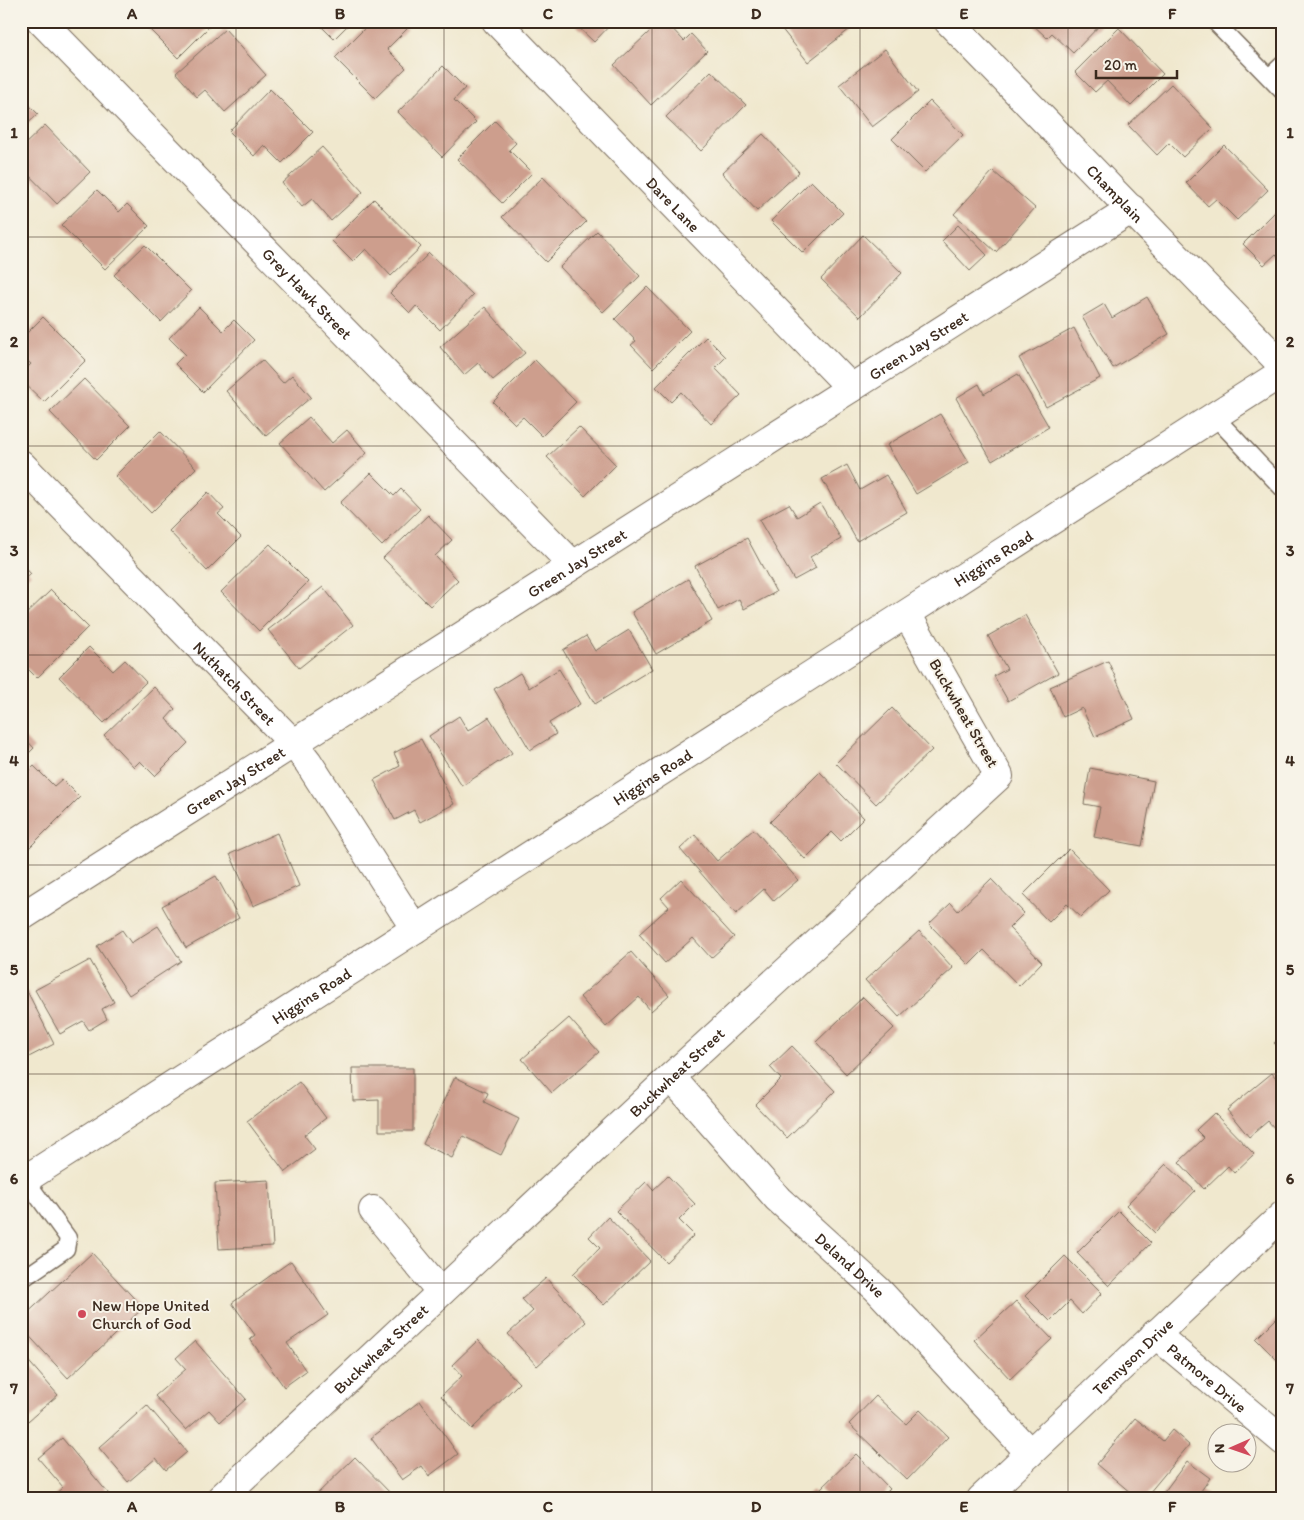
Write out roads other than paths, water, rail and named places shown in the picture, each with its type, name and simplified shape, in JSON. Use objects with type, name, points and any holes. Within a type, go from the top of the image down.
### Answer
[{"type":"street","name":"Grey Hawk Street","points":[[41,21],[573,565]]},
{"type":"street","name":"Dare Lane","points":[[496,21],[851,388]]},
{"type":"street","name":"Champlain","points":[[948,21],[1283,366]]},
{"type":"street","name":"Green Jay Street","points":[[21,917],[1132,209]]},
{"type":"street","name":"Higgins Road","points":[[23,1181],[1283,372]]},
{"type":"street","name":"Nuthatch Street","points":[[21,464],[294,744],[308,762],[415,929]]},
{"type":"street","name":"Buckwheat Street","points":[[220,1499],[671,1077],[999,776],[907,614]]},
{"type":"street","name":"Deland Drive","points":[[671,1077],[778,1200],[876,1289],[1030,1453]]},
{"type":"street","points":[[373,1210],[440,1292]]},
{"type":"street","name":"Tennyson Drive","points":[[980,1499],[1283,1215]]},
{"type":"street","name":"Patmore Drive","points":[[1155,1334],[1283,1440]]},
{"type":"lane","points":[[1214,21],[1283,92]]},
{"type":"lane","points":[[1269,78],[1283,64]]},
{"type":"lane","points":[[1214,416],[1280,479]]},
{"type":"lane","points":[[21,1280],[66,1249],[68,1238],[23,1181]]},
{"type":"place","name":"New Hope United Church of God","points":[[82,1314]]}]
